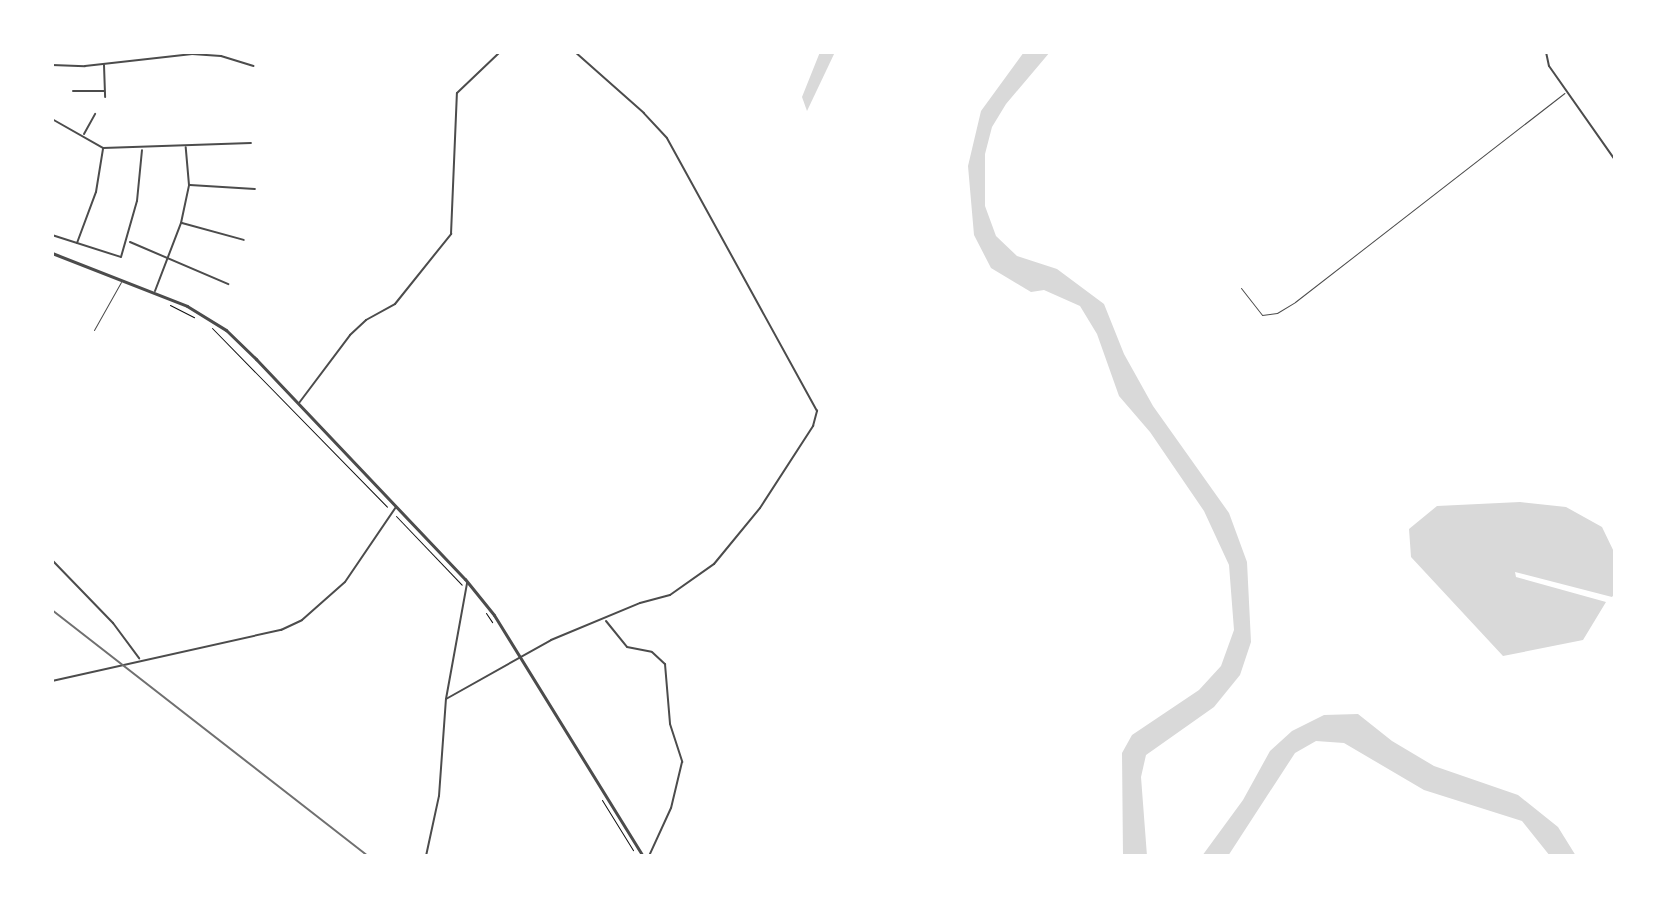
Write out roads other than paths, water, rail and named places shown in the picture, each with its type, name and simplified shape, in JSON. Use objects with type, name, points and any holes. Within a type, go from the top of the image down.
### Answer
[{"type":"street","points":[[155,52],[156,58]]},
{"type":"street","points":[[298,404],[350,335],[366,320],[395,304],[451,234],[457,93],[500,52]]},
{"type":"street","points":[[446,699],[551,640],[640,603],[672,594],[724,554],[760,508],[813,426],[817,411],[667,138],[575,52]]},
{"type":"street","points":[[1546,52],[1549,66],[1615,160]]},
{"type":"street","points":[[52,65],[220,54],[253,66]]},
{"type":"street","points":[[104,64],[105,97]]},
{"type":"street","points":[[73,91],[105,91]]},
{"type":"street","points":[[83,136],[95,114]]},
{"type":"street","points":[[52,119],[103,148],[251,143]]},
{"type":"street","points":[[154,292],[181,223],[189,185],[186,147]]},
{"type":"street","points":[[77,244],[96,192],[103,148]]},
{"type":"street","points":[[52,235],[118,259],[128,241],[143,149]]},
{"type":"street","points":[[189,185],[255,189]]},
{"type":"street","points":[[181,223],[244,240]]},
{"type":"street","points":[[128,241],[228,284]]},
{"type":"street","points":[[52,253],[187,306],[226,330],[468,582],[521,657],[643,856]]},
{"type":"street","points":[[52,681],[281,630],[302,620],[345,582],[396,507]]},
{"type":"street","points":[[52,560],[113,623],[140,659]]},
{"type":"street","points":[[426,856],[439,796],[446,699],[468,582]]},
{"type":"street","points":[[605,619],[615,636],[627,647],[652,652],[665,664],[670,724],[682,762],[671,808],[649,856]]},
{"type":"lane","points":[[1241,288],[1262,315],[1277,313],[1566,91]]},
{"type":"lane","points":[[94,330],[122,280]]},
{"type":"railway","points":[[52,610],[368,856]]}]
